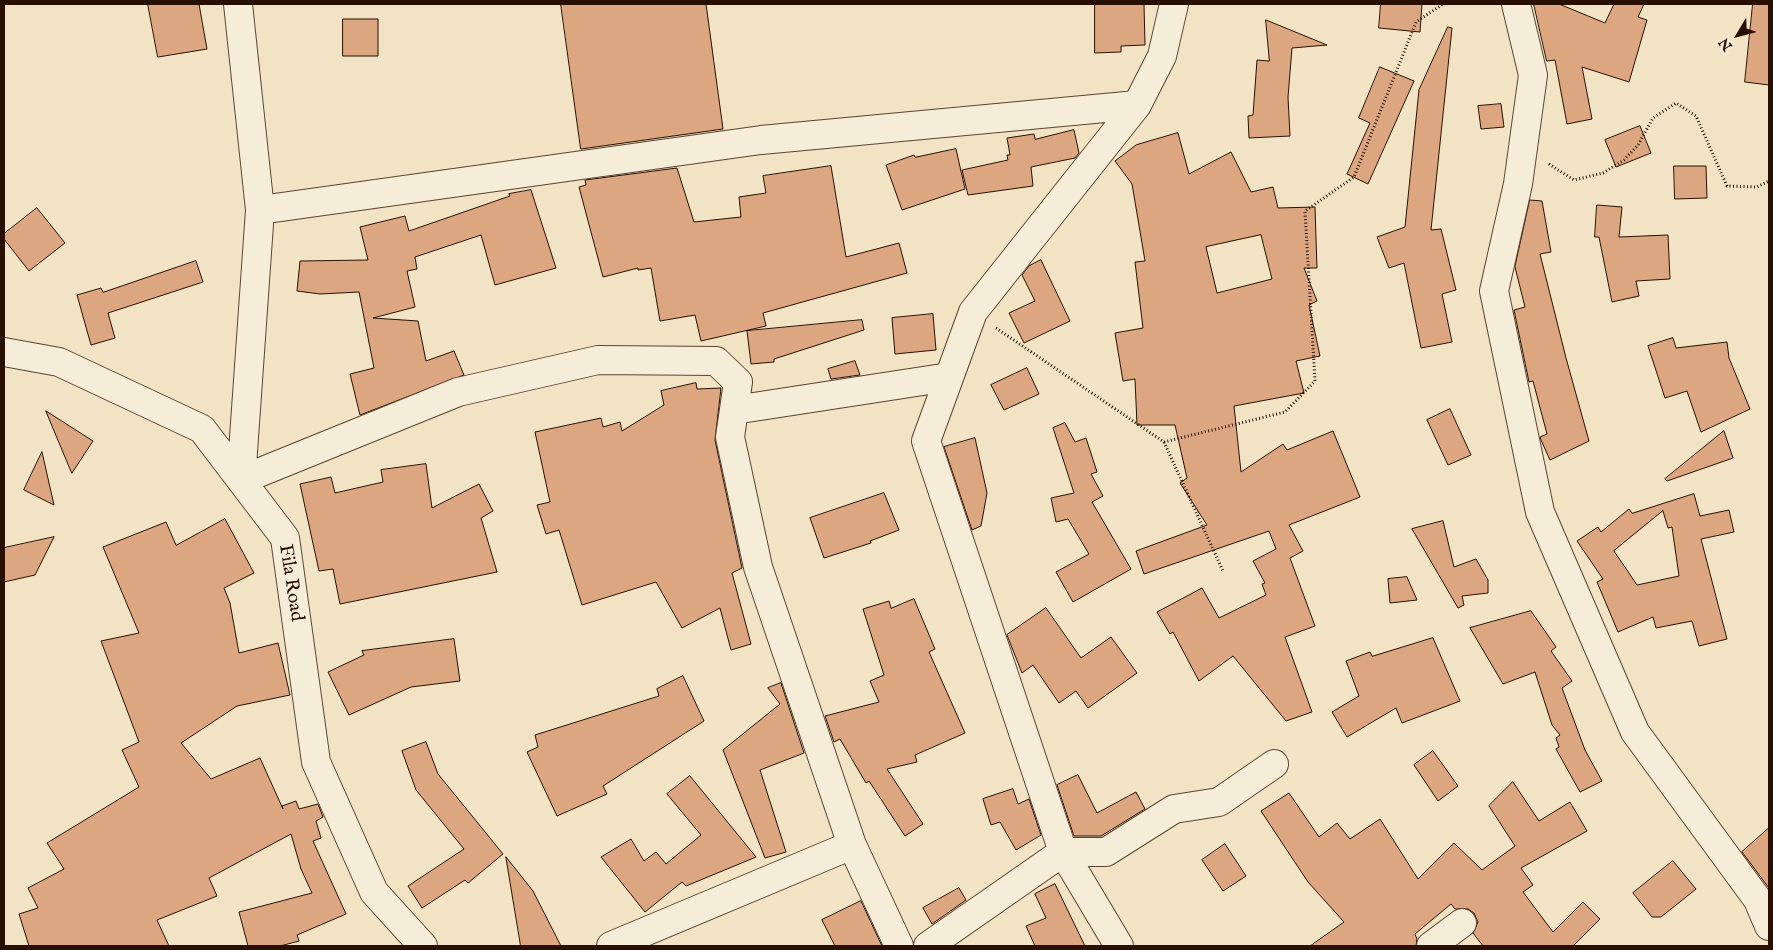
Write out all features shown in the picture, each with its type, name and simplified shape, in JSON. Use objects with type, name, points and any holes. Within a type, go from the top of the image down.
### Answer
[{"type":"street","points":[[238,4],[260,210],[241,480],[458,392],[598,360],[716,361],[738,382],[730,437],[758,567],[852,845],[899,946]]},
{"type":"street","points":[[1119,946],[1063,852],[926,441],[973,312],[1138,105],[1162,56],[1174,4]]},
{"type":"street","points":[[1516,4],[1534,75],[1518,184],[1494,291],[1540,512],[1635,732],[1758,900],[1769,926]]},
{"type":"street","points":[[260,210],[761,140],[1138,105]]},
{"type":"street","name":"Fila Road","points":[[4,352],[60,362],[202,429],[285,538],[316,762],[374,892],[423,946]]},
{"type":"street","points":[[734,410],[949,377]]},
{"type":"street","points":[[928,946],[1063,852],[1106,852],[1174,809],[1219,802],[1274,764]]},
{"type":"street","points":[[611,946],[852,845]]},
{"type":"street","points":[[1431,946],[1462,923]]},
{"type":"path","points":[[1164,442],[1285,412],[1314,382],[1305,211],[1354,177],[1416,22],[1442,4]]},
{"type":"path","points":[[1546,162],[1574,180],[1603,173],[1624,160],[1638,145],[1654,118],[1676,103],[1696,116],[1727,186],[1757,187],[1769,181]]},
{"type":"path","points":[[973,312],[1164,442],[1223,571]]},
{"type":"building","points":[[148,4],[199,4],[207,49],[158,57]]},
{"type":"building","points":[[561,4],[706,4],[723,129],[581,149]]},
{"type":"building","points":[[1095,4],[1144,4],[1145,45],[1121,46],[1121,52],[1095,53]]},
{"type":"building","points":[[1381,4],[1422,4],[1420,32],[1379,28]]},
{"type":"building","points":[[1534,4],[1559,4],[1605,23],[1614,4],[1644,4],[1638,17],[1647,20],[1629,82],[1582,67],[1592,119],[1567,124],[1555,60],[1547,61]]},
{"type":"building","points":[[1753,4],[1769,4],[1769,85],[1745,82]]},
{"type":"building","points":[[343,19],[378,19],[378,56],[343,56]]},
{"type":"building","points":[[1266,20],[1327,45],[1292,48],[1288,97],[1290,136],[1249,138],[1248,116],[1253,115],[1257,60],[1269,61]]},
{"type":"building","points":[[1448,27],[1452,28],[1431,230],[1441,229],[1456,290],[1442,294],[1452,342],[1421,348],[1404,263],[1389,268],[1377,237],[1405,227],[1419,90]]},
{"type":"building","points":[[1380,67],[1414,81],[1368,184],[1347,174],[1370,123],[1359,118]]},
{"type":"building","points":[[1501,104],[1504,127],[1481,129],[1478,106]]},
{"type":"building","points":[[1640,126],[1651,153],[1616,167],[1605,140]]},
{"type":"building","points":[[1074,130],[1079,153],[1075,158],[1031,167],[1033,186],[968,195],[962,170],[1008,160],[1007,155],[1010,155],[1007,138],[1034,134],[1035,139]]},
{"type":"building","points":[[1178,133],[1189,174],[1231,152],[1251,192],[1273,187],[1278,208],[1315,207],[1317,268],[1304,268],[1317,301],[1309,305],[1320,356],[1296,361],[1304,393],[1234,406],[1241,472],[1283,444],[1287,450],[1333,431],[1360,497],[1289,525],[1303,551],[1290,558],[1315,626],[1285,637],[1312,712],[1286,721],[1233,656],[1199,681],[1173,632],[1170,634],[1157,612],[1202,588],[1219,618],[1266,595],[1262,584],[1265,583],[1253,561],[1276,549],[1269,531],[1144,574],[1136,551],[1207,525],[1180,483],[1187,478],[1175,425],[1137,425],[1135,379],[1123,381],[1115,333],[1143,328],[1135,262],[1145,261],[1132,184],[1115,161],[1136,145]],"holes":[[[1261,235],[1272,279],[1217,293],[1206,247]]]},
{"type":"building","points":[[956,149],[965,189],[902,210],[886,165],[914,155],[915,157]]},
{"type":"building","points":[[831,166],[846,257],[899,243],[907,273],[763,313],[766,326],[701,341],[695,315],[660,321],[651,268],[638,270],[638,268],[603,277],[579,187],[586,185],[585,180],[677,168],[694,222],[741,217],[739,197],[766,193],[763,176]]},
{"type":"building","points":[[1674,166],[1706,166],[1707,198],[1675,199]]},
{"type":"building","points":[[531,190],[556,268],[495,285],[481,235],[415,257],[417,269],[407,271],[415,307],[373,318],[418,321],[426,361],[454,351],[464,375],[360,415],[350,374],[374,368],[359,292],[320,294],[297,291],[300,261],[368,260],[360,227],[405,216],[409,231],[510,196],[509,194]]},
{"type":"building","points":[[1530,200],[1542,201],[1551,252],[1540,254],[1589,441],[1550,460],[1540,437],[1547,434],[1533,381],[1529,382],[1514,310],[1525,307],[1515,267]]},
{"type":"building","points":[[1597,205],[1622,207],[1619,237],[1668,235],[1670,279],[1636,281],[1639,296],[1612,302],[1599,237],[1595,237]]},
{"type":"building","points":[[37,208],[65,243],[29,271],[4,239],[4,234]]},
{"type":"building","points":[[1041,260],[1070,321],[1024,343],[1009,313],[1035,301],[1022,275],[1029,266]]},
{"type":"building","points":[[196,261],[203,282],[108,313],[115,338],[91,345],[77,295],[101,288],[103,292]]},
{"type":"building","points":[[933,314],[936,350],[895,354],[892,318]]},
{"type":"building","points":[[862,320],[864,330],[774,359],[774,362],[751,364],[747,331]]},
{"type":"building","points":[[1673,338],[1676,348],[1727,342],[1729,358],[1750,409],[1701,432],[1687,391],[1665,398],[1648,346]]},
{"type":"building","points":[[855,361],[860,375],[831,379],[828,369]]},
{"type":"building","points":[[1027,368],[1039,394],[1004,410],[991,385]]},
{"type":"building","points":[[696,383],[697,389],[721,388],[715,440],[742,568],[732,573],[751,644],[731,650],[720,608],[682,628],[656,582],[582,605],[559,530],[546,534],[537,505],[550,502],[535,432],[601,418],[603,427],[620,422],[622,431],[664,405],[661,391]]},
{"type":"building","points":[[1450,409],[1471,455],[1448,465],[1427,420]]},
{"type":"building","points":[[46,411],[93,441],[72,473]]},
{"type":"building","points":[[1065,423],[1075,442],[1086,438],[1097,472],[1091,474],[1103,496],[1092,502],[1131,569],[1073,602],[1056,572],[1089,554],[1068,519],[1056,522],[1051,498],[1074,493],[1053,428]]},
{"type":"building","points":[[1724,431],[1733,458],[1667,481],[1665,479]]},
{"type":"building","points":[[975,438],[987,493],[981,526],[972,530],[944,447]]},
{"type":"building","points":[[42,452],[54,505],[24,490]]},
{"type":"building","points":[[426,464],[432,508],[479,484],[493,511],[481,518],[497,572],[340,604],[333,569],[319,571],[300,484],[331,477],[335,493],[383,482],[381,470]]},
{"type":"building","points":[[884,493],[899,530],[870,541],[871,543],[824,558],[810,518]]},
{"type":"building","points":[[1694,494],[1700,516],[1729,510],[1734,532],[1701,539],[1727,639],[1699,646],[1692,621],[1656,628],[1653,617],[1618,632],[1597,582],[1603,579],[1577,541],[1598,527],[1601,532],[1629,509],[1632,513]],"holes":[[[1663,511],[1668,528],[1672,527],[1679,576],[1637,585],[1614,551]]]},
{"type":"building","points":[[225,519],[254,573],[224,588],[230,603],[239,653],[278,643],[290,695],[237,706],[181,743],[211,779],[260,758],[283,809],[282,806],[296,801],[299,809],[318,804],[323,817],[316,821],[321,838],[313,841],[346,914],[297,935],[299,941],[280,946],[248,946],[239,912],[312,893],[301,869],[291,834],[209,878],[217,896],[157,920],[169,946],[29,946],[19,914],[38,908],[28,888],[64,869],[47,843],[139,787],[122,750],[139,742],[101,641],[139,633],[103,547],[166,522],[176,545]]},
{"type":"building","points":[[1443,521],[1454,567],[1476,559],[1488,580],[1488,593],[1462,596],[1464,605],[1458,608],[1412,529]]},
{"type":"building","points":[[54,537],[35,575],[4,582],[4,548]]},
{"type":"building","points":[[1407,577],[1417,600],[1390,603],[1388,579]]},
{"type":"building","points":[[914,599],[935,649],[929,652],[965,733],[915,755],[917,762],[887,769],[923,824],[905,836],[869,781],[866,783],[840,739],[834,742],[825,716],[879,702],[870,681],[884,675],[863,609],[889,601],[891,608]]},
{"type":"building","points":[[1046,608],[1081,658],[1111,637],[1137,673],[1088,708],[1076,691],[1059,703],[1033,665],[1022,673],[1007,635]]},
{"type":"building","points":[[1531,611],[1556,647],[1551,651],[1572,681],[1562,688],[1585,750],[1602,781],[1580,792],[1556,749],[1559,747],[1556,738],[1560,735],[1552,725],[1535,672],[1503,684],[1470,628]]},
{"type":"building","points":[[1433,638],[1460,701],[1402,723],[1396,708],[1347,737],[1332,712],[1359,696],[1346,661],[1370,652],[1372,656]]},
{"type":"building","points":[[454,639],[460,681],[411,687],[349,715],[328,672],[364,655],[362,651]]},
{"type":"building","points":[[683,676],[704,721],[603,786],[607,794],[557,816],[527,752],[538,747],[535,735],[659,696],[657,689]]},
{"type":"building","points":[[781,683],[804,753],[760,770],[786,852],[765,858],[723,750],[780,704],[768,688]]},
{"type":"building","points":[[426,742],[438,774],[503,854],[468,883],[465,880],[422,908],[408,886],[464,849],[416,790],[402,751]]},
{"type":"building","points":[[1433,751],[1458,786],[1438,801],[1414,765]]},
{"type":"building","points":[[1078,775],[1097,813],[1136,792],[1145,809],[1101,836],[1074,836],[1057,785]]},
{"type":"building","points":[[690,776],[756,857],[686,886],[682,882],[645,912],[601,857],[631,839],[644,861],[656,852],[666,864],[701,835],[667,794]]},
{"type":"building","points":[[1513,782],[1539,821],[1570,802],[1587,831],[1521,868],[1533,885],[1523,892],[1553,932],[1583,902],[1600,919],[1573,946],[1483,946],[1473,933],[1478,922],[1474,913],[1468,909],[1455,909],[1451,904],[1415,934],[1417,939],[1416,946],[1310,946],[1344,922],[1308,882],[1261,811],[1289,793],[1319,837],[1337,823],[1350,839],[1380,819],[1418,879],[1454,843],[1482,870],[1515,846],[1489,806]]},
{"type":"building","points":[[1013,789],[1018,804],[1029,799],[1041,835],[1016,850],[1000,822],[991,825],[983,799]]},
{"type":"building","points":[[1769,828],[1769,888],[1742,852]]},
{"type":"building","points":[[1225,844],[1246,876],[1223,891],[1202,860]]},
{"type":"building","points":[[506,857],[533,891],[561,946],[521,946]]},
{"type":"building","points":[[1673,861],[1696,889],[1661,917],[1652,917],[1633,893]]},
{"type":"building","points":[[1055,884],[1085,946],[1035,946],[1026,926],[1046,918],[1035,894]]},
{"type":"building","points":[[959,888],[966,900],[932,924],[923,908]]},
{"type":"building","points":[[861,901],[882,946],[835,946],[822,920]]}]
